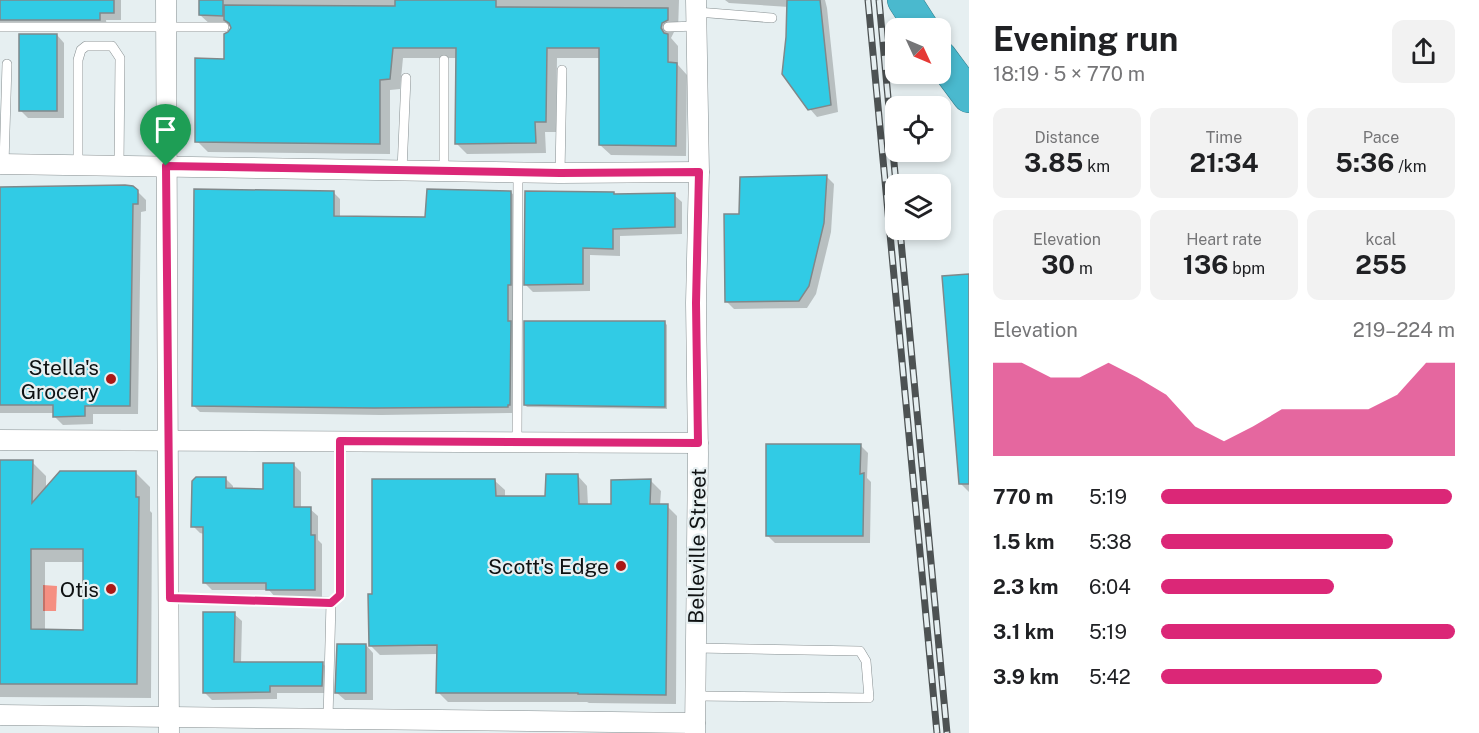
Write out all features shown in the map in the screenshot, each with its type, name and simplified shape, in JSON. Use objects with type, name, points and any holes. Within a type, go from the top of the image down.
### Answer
[{"type":"highway","points":[[904,0],[916,18]]},
{"type":"street","points":[[166,0],[169,724]]},
{"type":"street","name":"Belleville Street","points":[[695,728],[698,443],[696,303],[699,172],[697,13]]},
{"type":"street","points":[[2,164],[560,173],[699,172]]},
{"type":"street","points":[[0,440],[698,443]]},
{"type":"street","points":[[0,715],[169,724],[328,719],[391,726],[695,728]]},
{"type":"lane","points":[[668,27],[697,13],[772,18]]},
{"type":"lane","points":[[0,27],[166,25],[224,27]]},
{"type":"lane","points":[[78,165],[78,60],[81,51],[87,46],[112,46],[120,58],[119,166]]},
{"type":"lane","points":[[444,60],[444,171]]},
{"type":"lane","points":[[2,164],[7,64]]},
{"type":"lane","points":[[560,173],[562,70]]},
{"type":"lane","points":[[402,170],[406,78]]},
{"type":"lane","points":[[517,442],[518,172]]},
{"type":"lane","points":[[170,598],[331,603],[340,595],[340,441]]},
{"type":"lane","points":[[328,719],[331,603]]},
{"type":"lane","points":[[696,648],[860,651],[866,661],[869,698],[696,696]]},
{"type":"shaded area","points":[[43,585],[57,586],[56,611],[43,611]]},
{"type":"building","points":[[0,0],[114,0],[114,13],[100,13],[100,20],[0,20]]},
{"type":"building","points":[[199,0],[223,0],[223,16],[199,15]]},
{"type":"building","points":[[395,0],[496,0],[496,7],[668,8],[668,20],[662,23],[661,28],[664,33],[668,34],[668,62],[677,63],[676,146],[599,145],[599,48],[547,48],[546,122],[535,122],[536,143],[455,144],[456,48],[393,48],[390,79],[380,80],[380,144],[195,142],[195,58],[224,59],[224,34],[231,28],[224,20],[224,5],[395,6]]},
{"type":"building","points":[[787,0],[820,0],[831,105],[808,110],[782,74]]},
{"type":"building","points":[[19,34],[57,34],[57,111],[19,111]]},
{"type":"building","points":[[827,175],[824,223],[809,286],[799,301],[725,302],[724,214],[739,214],[740,177]]},
{"type":"building","points":[[133,186],[138,190],[138,204],[133,204],[130,406],[85,406],[85,416],[53,417],[53,405],[0,405],[0,187]]},
{"type":"building","points":[[194,189],[334,191],[334,216],[425,217],[427,189],[511,191],[511,285],[508,285],[508,321],[511,321],[510,405],[508,407],[374,408],[192,406]]},
{"type":"building","points":[[525,191],[614,192],[614,194],[675,193],[675,227],[613,229],[613,249],[583,248],[583,284],[524,285]]},
{"type":"building","points":[[969,274],[969,484],[959,484],[942,276]]},
{"type":"building","points":[[524,321],[665,321],[665,407],[524,405]]},
{"type":"building","points":[[766,444],[861,444],[860,474],[864,473],[863,536],[766,536]]},
{"type":"building","name":"Otis","points":[[0,460],[33,460],[32,503],[60,471],[136,471],[136,497],[139,497],[137,684],[0,684]],"holes":[[[31,549],[83,549],[83,630],[31,629]]]},
{"type":"building","points":[[263,463],[294,463],[294,507],[311,507],[311,535],[315,535],[315,590],[266,590],[266,583],[203,583],[203,527],[191,527],[192,481],[196,477],[226,477],[226,488],[263,489]]},
{"type":"building","points":[[546,474],[578,474],[579,504],[611,504],[611,480],[651,479],[650,504],[668,504],[666,695],[436,693],[437,645],[369,646],[368,594],[372,594],[372,479],[495,479],[496,496],[545,496]]},
{"type":"building","points":[[203,612],[235,612],[234,662],[323,662],[322,686],[270,686],[270,692],[203,693]]},
{"type":"building","points":[[337,644],[366,644],[366,693],[335,693]]},
{"type":"railway","points":[[868,0],[937,733]]},
{"type":"railway","points":[[879,0],[895,174]]},
{"type":"railway","points":[[901,240],[947,733]]},
{"type":"place","name":"Stella's Grocery","points":[[111,379]]},
{"type":"place","name":"Scott's Edge","points":[[621,566]]},
{"type":"place","name":"Otis","points":[[111,589]]},
{"type":"route","points":[[166,166],[560,173],[699,172],[696,303],[698,443],[340,441],[340,595],[331,603],[170,598],[166,166]]}]
